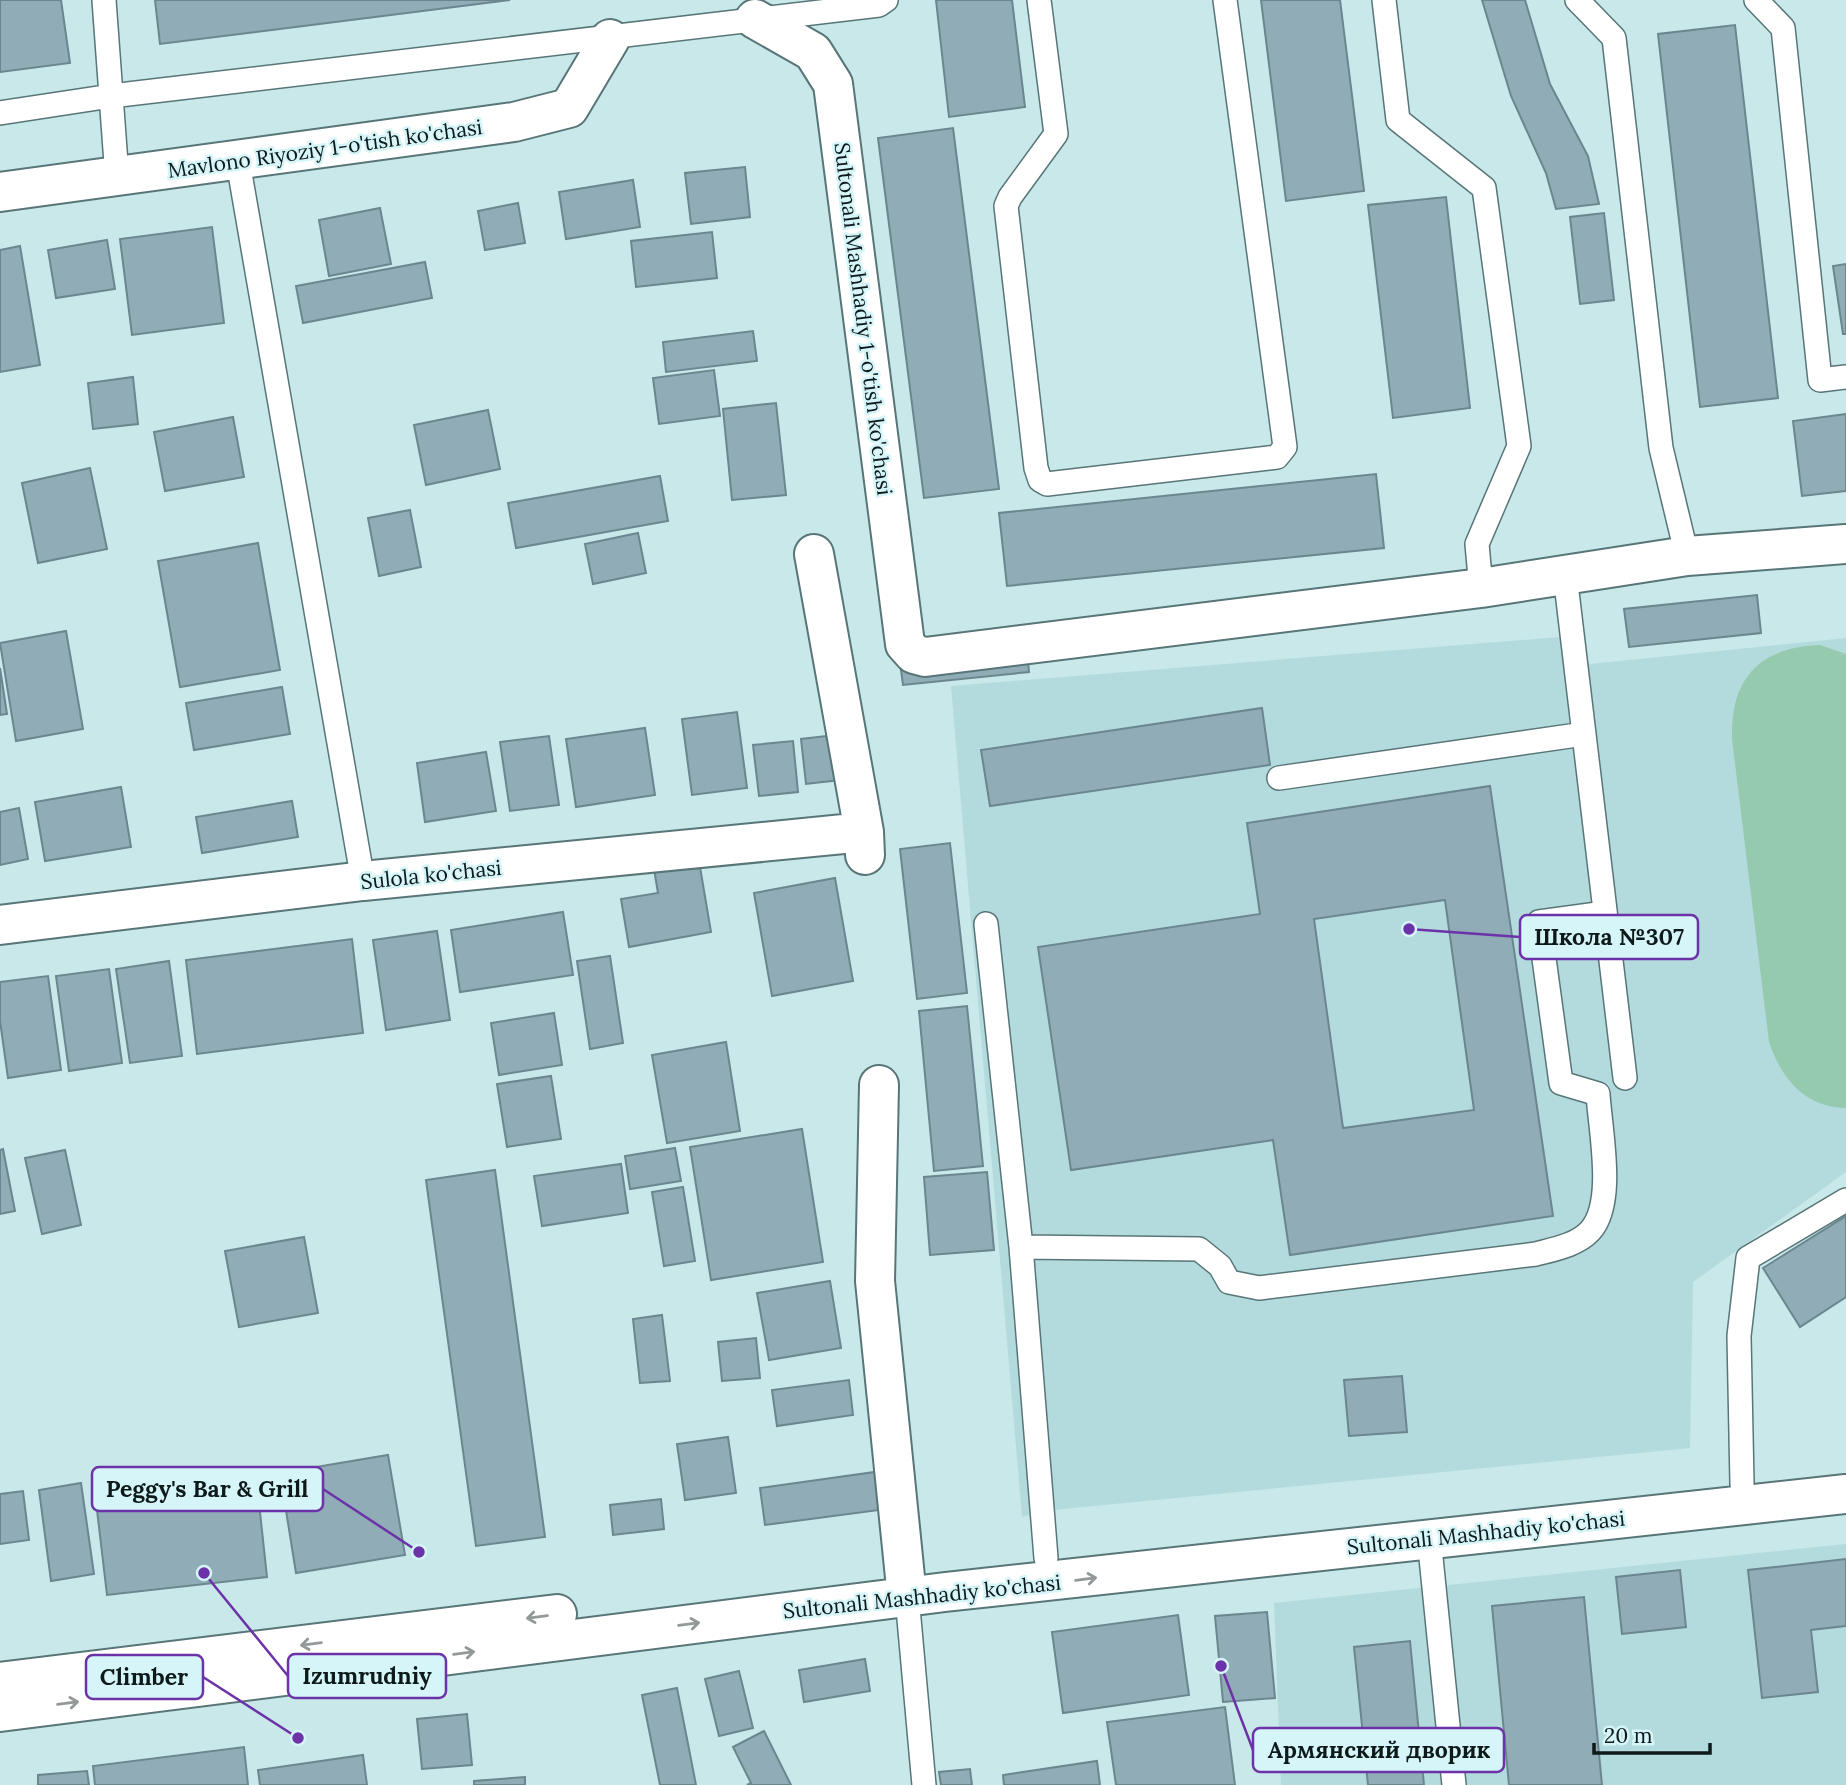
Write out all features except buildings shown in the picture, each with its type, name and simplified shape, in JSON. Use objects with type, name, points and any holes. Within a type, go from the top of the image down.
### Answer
[{"type":"street","name":"Sultonali Mashhadiy 1-o'tish ko'chasi","points":[[755,19],[813,52],[833,85],[905,644],[914,654],[939,655],[1482,588]]},
{"type":"street","name":"Mavlono Riyoziy 1-o'tish ko'chasi","points":[[0,192],[239,162],[514,122],[569,108],[610,39]]},
{"type":"street","points":[[1482,588],[1687,555],[1846,544]]},
{"type":"street","name":"Sulola ko'chasi","points":[[0,925],[363,881],[864,844],[814,554]]},
{"type":"street","points":[[879,1085],[874,1281],[906,1585]]},
{"type":"street","name":"Sultonali Mashhadiy ko'chasi","points":[[0,1712],[906,1585],[1045,1558],[1742,1484],[1846,1469]]},
{"type":"street","name":"Sultonali Mashhadiy ko'chasi","points":[[0,1682],[906,1585],[1429,1538],[1846,1494]]},
{"type":"lane","points":[[104,0],[117,177]]},
{"type":"lane","points":[[0,113],[111,96],[610,39],[879,5],[886,0]]},
{"type":"lane","points":[[1039,0],[1056,134],[1006,206],[1036,468],[1040,480],[1047,484],[1277,457],[1285,447],[1225,0]]},
{"type":"lane","points":[[1384,0],[1398,120],[1484,188],[1519,446],[1477,544],[1482,588]]},
{"type":"lane","points":[[1577,0],[1614,38],[1661,448],[1687,555]]},
{"type":"lane","points":[[1756,0],[1783,28],[1820,380],[1846,377]]},
{"type":"lane","points":[[239,162],[363,881]]},
{"type":"lane","points":[[1565,575],[1625,1078]]},
{"type":"lane","points":[[1279,778],[1584,734]]},
{"type":"lane","points":[[1021,1247],[1199,1249],[1220,1266],[1230,1282],[1259,1288],[1536,1254],[1567,1246],[1588,1233],[1601,1216],[1605,1194],[1598,1094],[1561,1083],[1539,922],[1605,913]]},
{"type":"lane","points":[[986,924],[1021,1247],[1045,1558]]},
{"type":"lane","points":[[1742,1484],[1739,1336],[1748,1258],[1846,1200]]},
{"type":"lane","points":[[1429,1538],[1454,1785]]},
{"type":"lane","points":[[906,1585],[924,1785]]},
{"type":"shaded area","points":[[1573,636],[1590,664],[1846,638],[1846,1172],[1693,1282],[1690,1448],[1042,1511],[1022,1517],[951,686]]},
{"type":"shaded area","points":[[1846,1544],[1846,1785],[1281,1785],[1274,1603]]},
{"type":"green space","points":[[1820,645],[1846,654],[1846,1108],[1831,1107],[1807,1097],[1780,1068],[1769,1042],[1732,739],[1736,699],[1753,670],[1781,652]]},
{"type":"place","name":"Школа №307","points":[[1409,929]]},
{"type":"place","name":"Peggy's Bar & Grill","points":[[419,1552]]},
{"type":"place","name":"Izumrudniy","points":[[204,1573]]},
{"type":"place","name":"Армянский дворик","points":[[1221,1666]]},
{"type":"place","name":"Climber","points":[[298,1738]]}]
